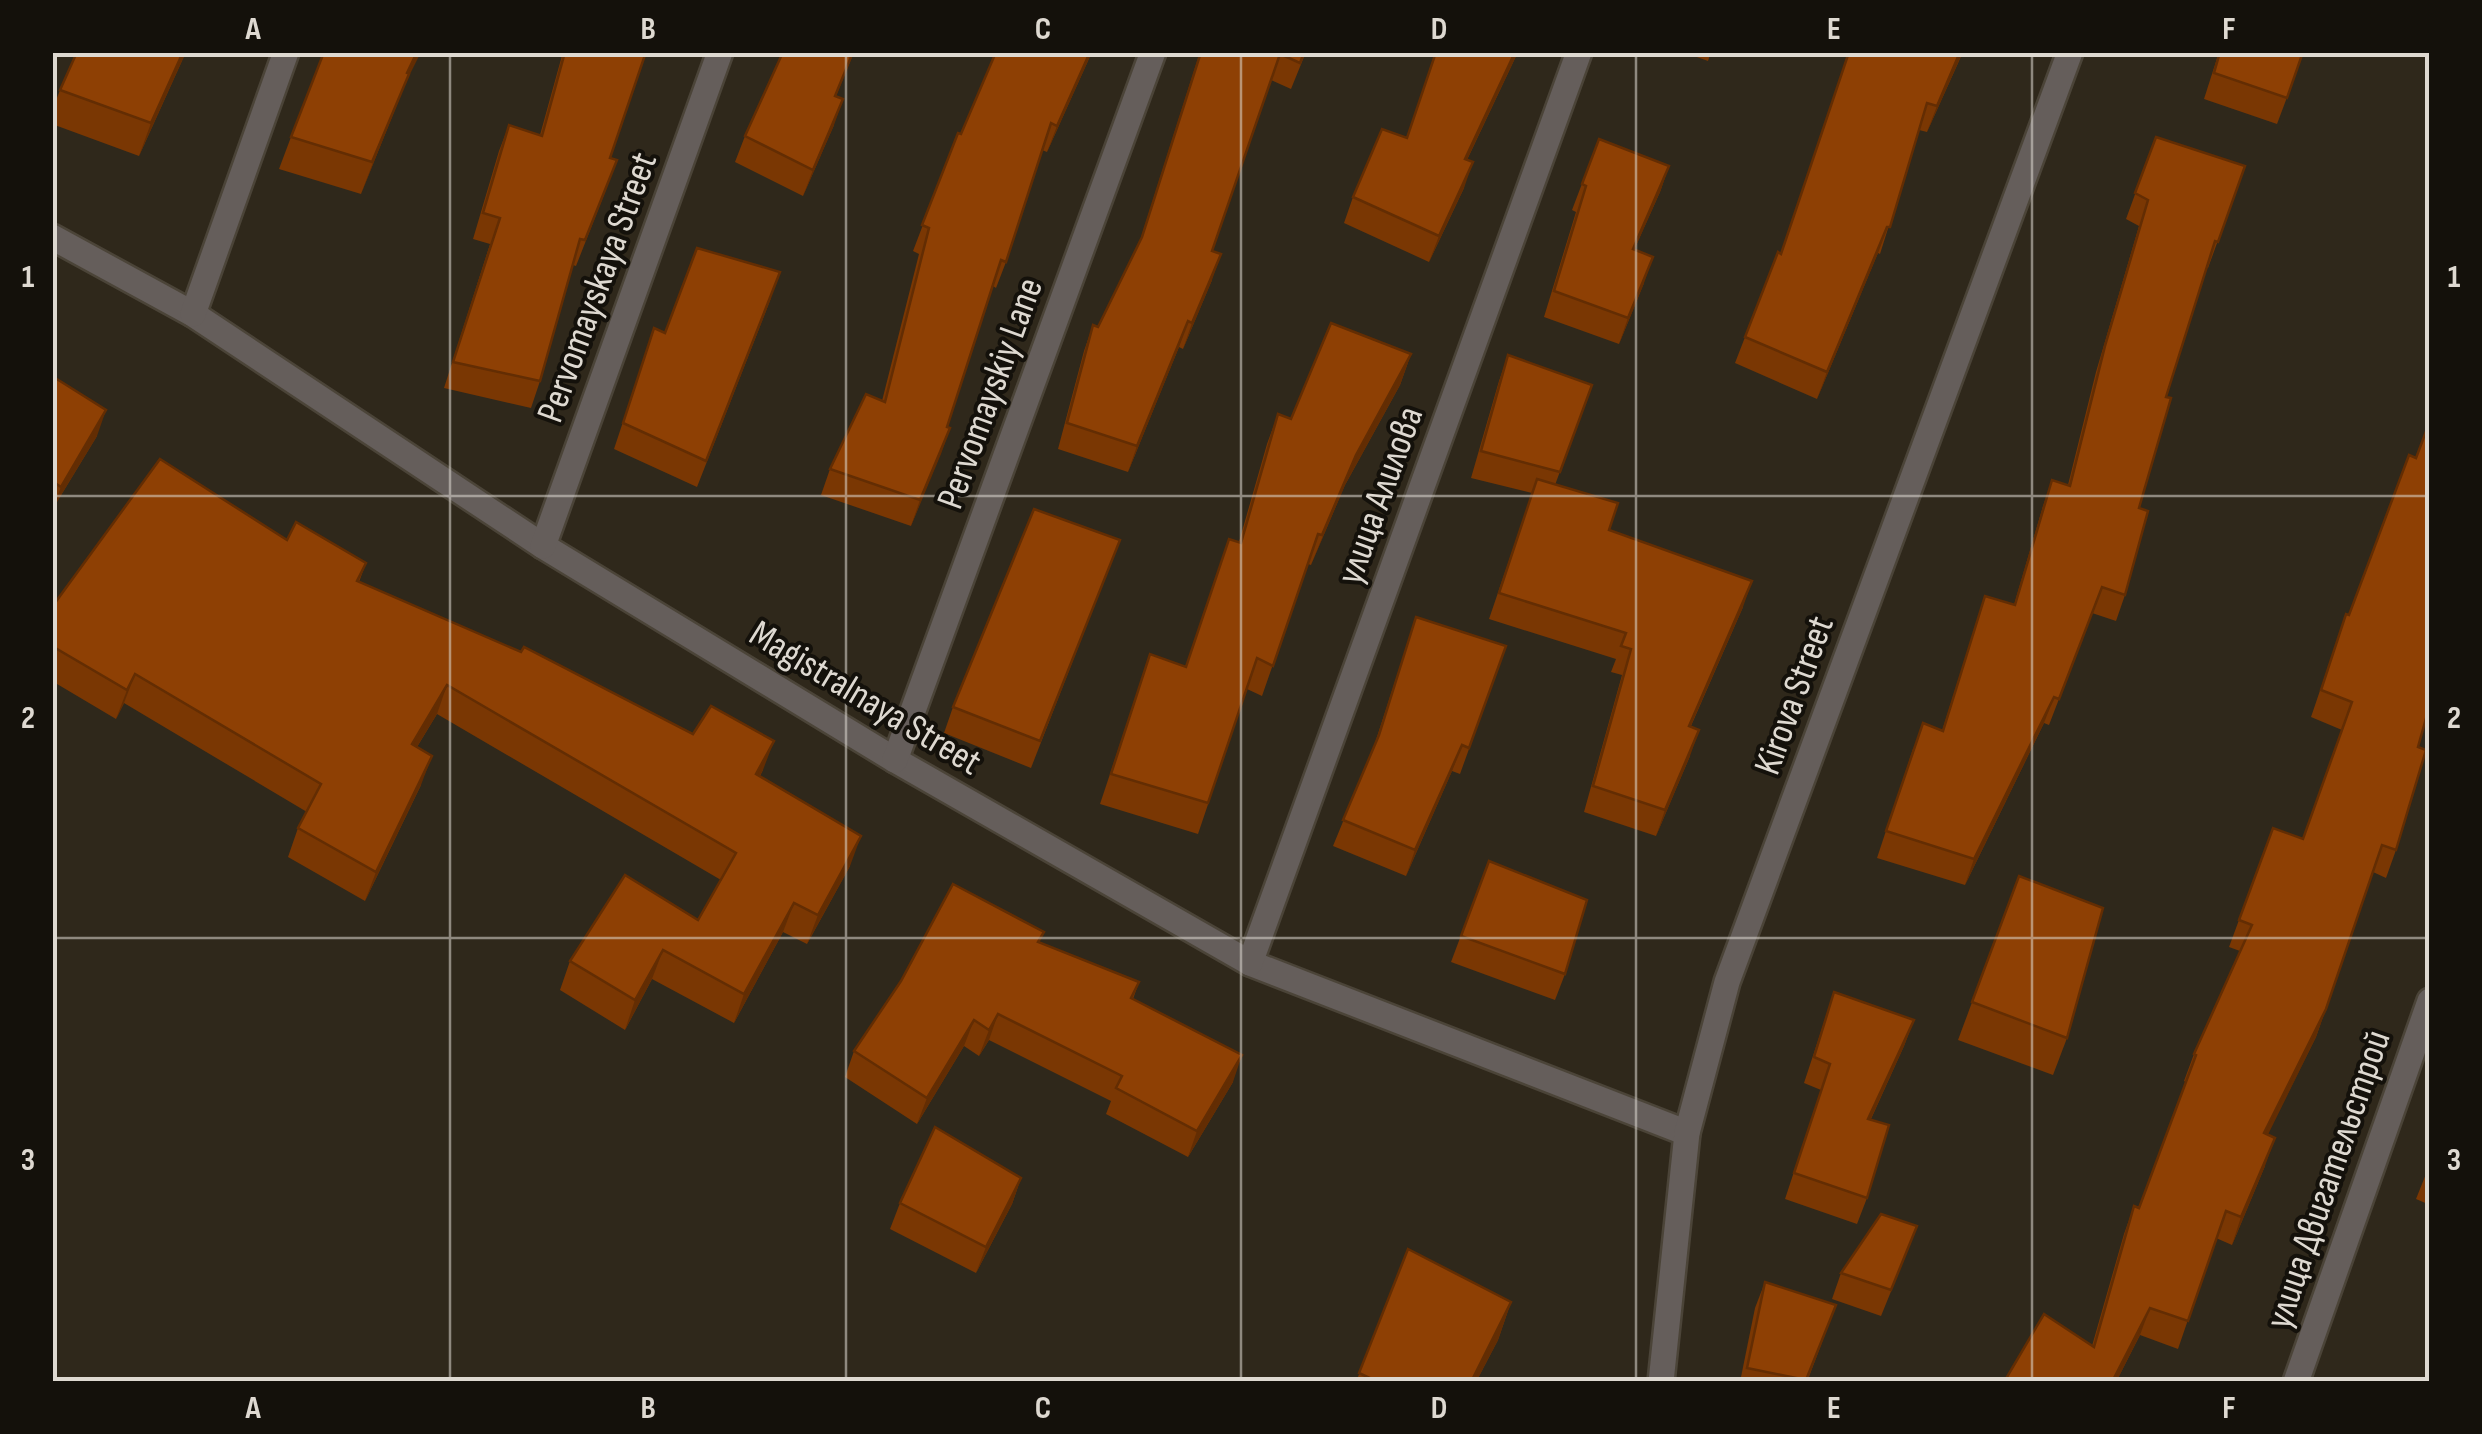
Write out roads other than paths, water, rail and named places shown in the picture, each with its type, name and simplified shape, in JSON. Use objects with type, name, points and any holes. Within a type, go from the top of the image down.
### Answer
[{"type":"street","points":[[193,314],[286,52]]},
{"type":"street","name":"Pervomayskaya Street","points":[[543,546],[720,52]]},
{"type":"street","name":"Pervomayskiy Lane","points":[[895,760],[1154,52]]},
{"type":"street","name":"улица Алилова","points":[[1250,962],[1578,52]]},
{"type":"street","name":"Kirova Street","points":[[1661,1382],[1688,1133],[1728,982],[2070,52]]},
{"type":"street","name":"Magistralnaya Street","points":[[52,237],[193,314],[543,546],[895,760],[1250,962],[1688,1133]]},
{"type":"street","name":"улица Двигательстрой","points":[[2296,1382],[2430,1001]]}]
